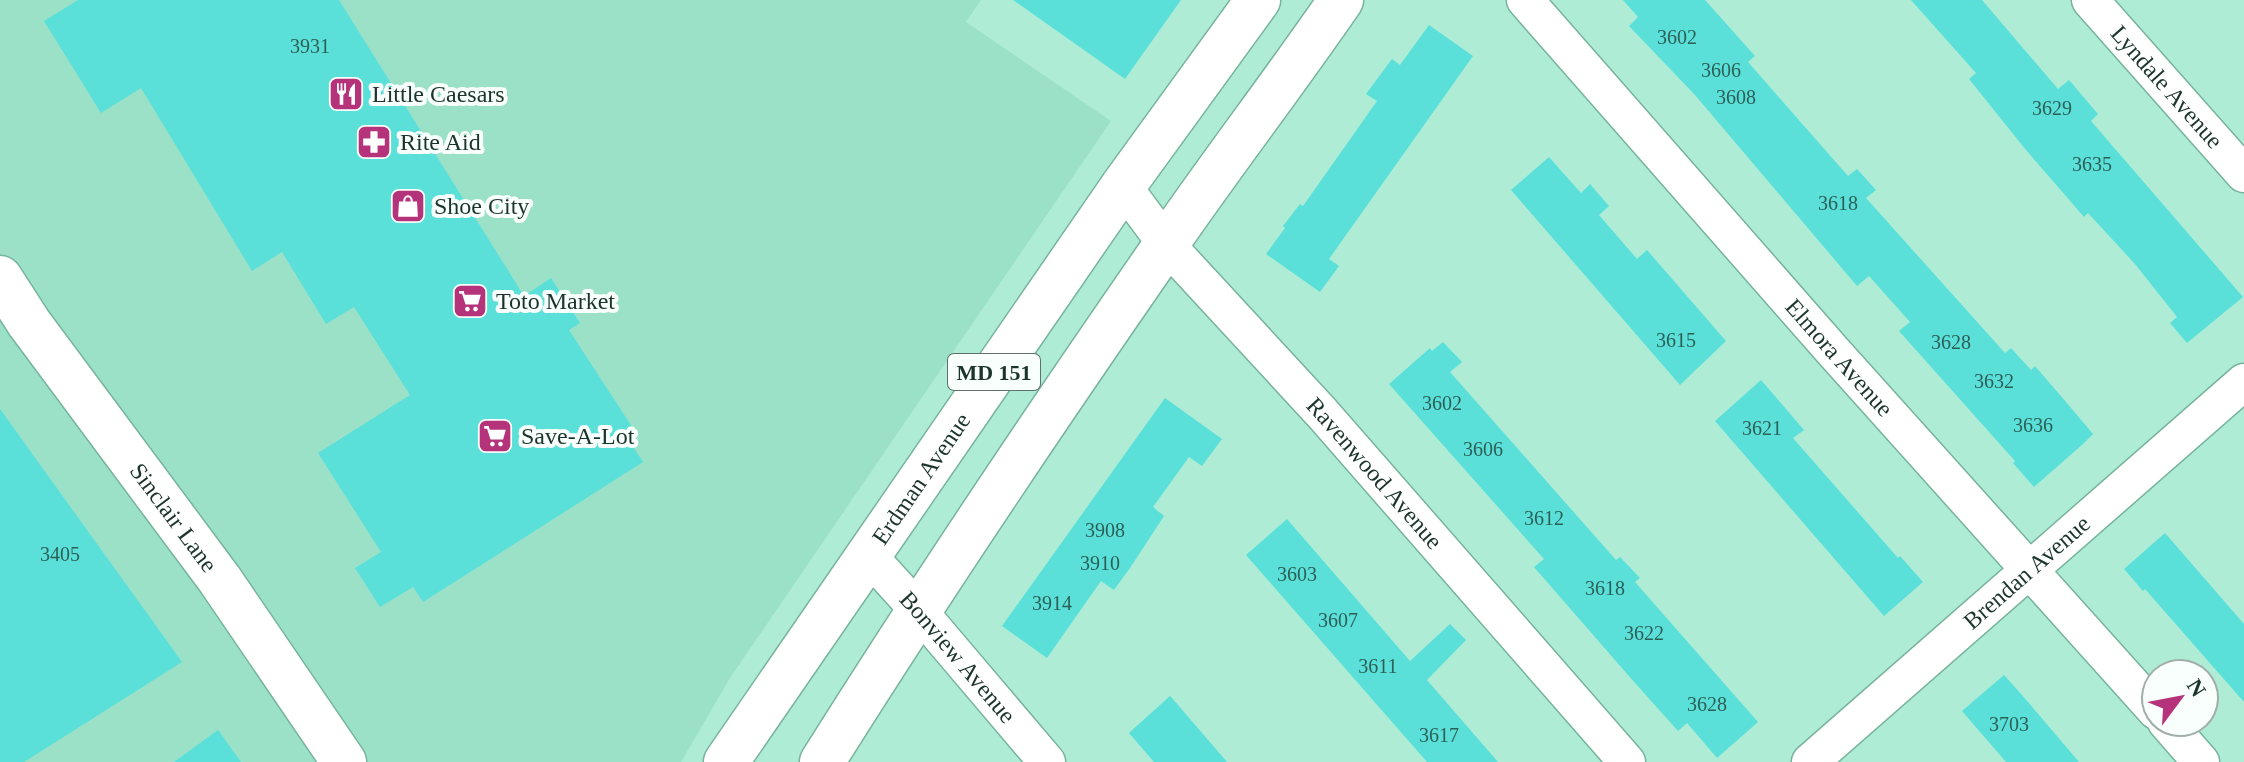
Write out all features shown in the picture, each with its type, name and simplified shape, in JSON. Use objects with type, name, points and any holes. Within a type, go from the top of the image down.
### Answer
[{"type":"main road","name":"Erdman Avenue","points":[[726,762],[1123,186],[1258,0]]},
{"type":"main road","name":"MD 151","points":[[822,762],[918,610],[1166,244],[1341,0]]},
{"type":"main road","name":"Sinclair Lane","points":[[0,278],[29,323],[220,580],[344,762]]},
{"type":"street","name":"Elmora Avenue","points":[[1525,0],[1832,350],[2140,693]]},
{"type":"street","name":"Lyndale Avenue","points":[[2090,0],[2244,174]]},
{"type":"street","name":"Ravenwood Avenue","points":[[1123,186],[1166,244],[1322,413],[1627,762]]},
{"type":"street","name":"Brendan Avenue","points":[[1810,762],[2244,382]]},
{"type":"street","name":"Bonview Avenue","points":[[868,555],[1047,762]]},
{"type":"street","points":[[2180,738],[2201,762]]},
{"type":"shaded area","points":[[0,0],[981,0],[966,22],[1111,121],[730,678],[681,762],[0,762]]},
{"type":"building","points":[[78,0],[339,0],[524,296],[551,278],[580,323],[569,330],[636,433],[628,439],[643,462],[423,602],[413,587],[380,607],[355,568],[381,552],[318,453],[410,395],[354,307],[326,324],[282,252],[252,271],[141,88],[101,113],[44,21]]},
{"type":"building","points":[[1013,0],[1181,0],[1125,79]]},
{"type":"building","points":[[1623,0],[1705,0],[1755,56],[1748,62],[1848,176],[1857,169],[1876,190],[1866,198],[2005,353],[2011,348],[2031,370],[2035,366],[2093,434],[2034,487],[2013,463],[2015,461],[1899,331],[1910,322],[1869,276],[1857,286],[1695,95],[1629,26],[1638,17]]},
{"type":"building","points":[[1911,0],[1982,0],[2058,89],[2069,80],[2098,114],[2091,121],[2243,297],[2187,343],[2170,323],[2177,317],[2135,264],[2088,213],[2084,217],[2026,150],[1969,79],[1976,73]]},
{"type":"building","points":[[1429,25],[1473,56],[1329,259],[1339,266],[1320,292],[1266,254],[1285,228],[1283,226],[1300,204],[1303,206],[1377,101],[1366,94],[1392,59],[1400,65]]},
{"type":"building","points":[[1549,157],[1581,193],[1590,184],[1609,206],[1599,215],[1637,259],[1647,250],[1726,341],[1680,385],[1511,190]]},
{"type":"building","points":[[1443,342],[1462,362],[1450,372],[1616,560],[1620,557],[1640,578],[1635,582],[1758,722],[1717,758],[1687,723],[1678,731],[1628,675],[1534,567],[1544,559],[1389,384],[1430,348],[1432,351]]},
{"type":"building","points":[[1761,380],[1804,430],[1793,438],[1898,558],[1900,556],[1923,582],[1884,616],[1715,421]]},
{"type":"building","points":[[1165,398],[1222,439],[1202,466],[1189,457],[1153,507],[1164,516],[1130,568],[1114,590],[1101,581],[1047,658],[1002,626]]},
{"type":"building","points":[[0,409],[182,662],[24,762],[0,762]]},
{"type":"building","points":[[1287,519],[1410,661],[1450,624],[1466,640],[1427,680],[1498,762],[1427,762],[1246,555]]},
{"type":"building","points":[[2165,533],[2244,624],[2244,702],[2220,675],[2220,658],[2205,658],[2124,569]]},
{"type":"building","points":[[2004,675],[2079,762],[2006,762],[1962,711]]},
{"type":"building","points":[[1170,696],[1227,762],[1154,762],[1129,733]]},
{"type":"building","points":[[218,730],[241,762],[174,762]]},
{"type":"place","name":"Little Caesars","points":[[346,94]]},
{"type":"place","name":"Rite Aid","points":[[374,142]]},
{"type":"place","name":"Shoe City","points":[[408,206]]},
{"type":"place","name":"Toto Market","points":[[470,301]]},
{"type":"place","name":"Save-A-Lot","points":[[495,436]]}]
